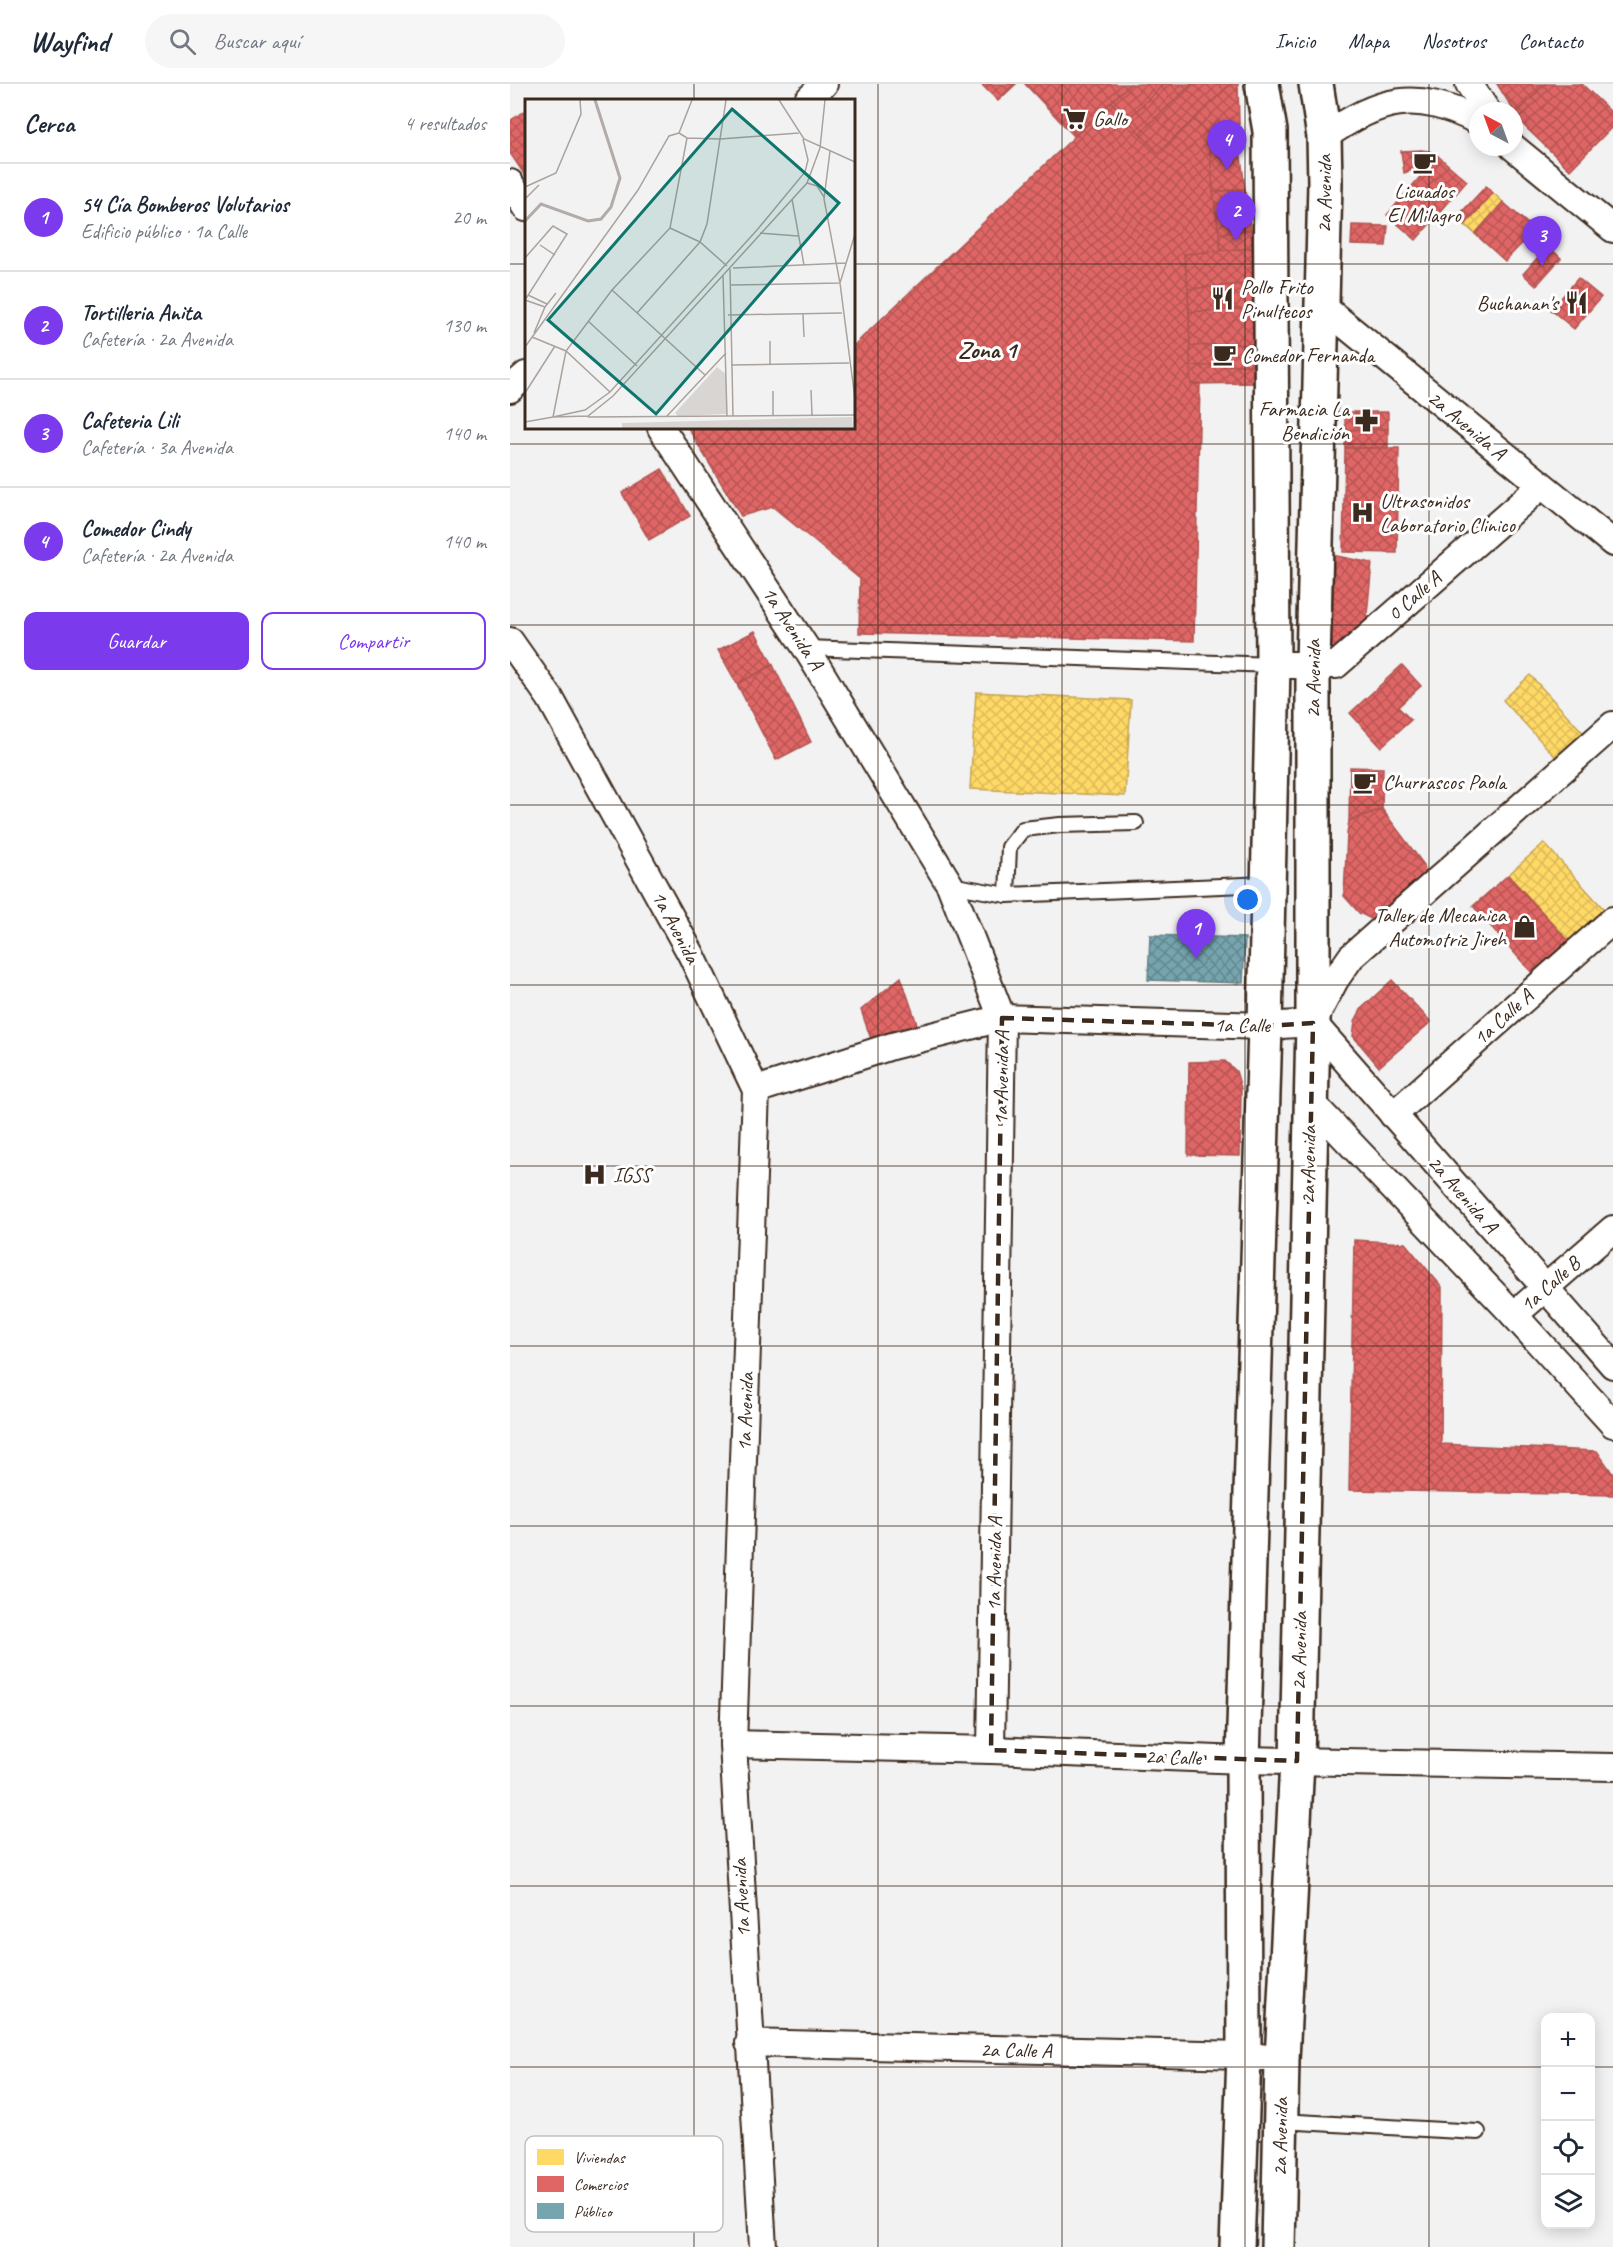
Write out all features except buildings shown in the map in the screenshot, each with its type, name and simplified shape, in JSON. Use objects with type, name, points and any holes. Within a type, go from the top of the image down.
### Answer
[{"type":"street","points":[[809,99],[824,84]]},
{"type":"street","name":"2a Avenida","points":[[1237,2247],[1244,2055],[1243,1760],[1265,1026],[1273,665],[1270,131],[1262,84]]},
{"type":"street","name":"2a Avenida","points":[[1278,2247],[1282,2060],[1298,1761],[1313,1023],[1312,664],[1322,306],[1324,137],[1316,84]]},
{"type":"street","points":[[1469,84],[1481,102]]},
{"type":"street","points":[[1324,137],[1367,110],[1400,101],[1440,105],[1469,117]]},
{"type":"street","points":[[1523,155],[1613,229]]},
{"type":"street","points":[[510,183],[525,206]]},
{"type":"street","name":"2a Avenida A","points":[[1322,306],[1613,543]]},
{"type":"street","points":[[510,389],[525,376]]},
{"type":"street","name":"1a Avenida A","points":[[662,429],[806,648],[950,885],[1002,1018],[991,1750]]},
{"type":"street","name":"0 Calle A","points":[[1273,665],[1336,665],[1541,486]]},
{"type":"street","name":"1a Avenida","points":[[510,640],[550,698],[686,944],[756,1090],[733,1744],[749,2043],[763,2247]]},
{"type":"street","points":[[1313,1023],[1335,980],[1351,957],[1613,725]]},
{"type":"street","name":"1a Calle A","points":[[1393,1115],[1613,920]]},
{"type":"street","name":"1a Calle","points":[[756,1090],[892,1046],[1002,1018],[1265,1026],[1313,1023]]},
{"type":"street","name":"2a Avenida A","points":[[1313,1023],[1613,1365]]},
{"type":"street","points":[[1310,1100],[1514,1315],[1613,1424]]},
{"type":"street","name":"1a Calle B","points":[[1514,1315],[1613,1229]]},
{"type":"street","name":"2a Calle","points":[[733,1744],[991,1750],[1243,1760],[1613,1767]]},
{"type":"street","name":"2a Calle A","points":[[749,2043],[1244,2055],[1282,2060]]},
{"type":"lane","points":[[806,648],[1273,665]]},
{"type":"lane","points":[[1007,895],[1009,847],[1023,829],[1060,825],[1136,823]]},
{"type":"lane","points":[[950,885],[1007,895],[1268,884]]},
{"type":"lane","points":[[1280,2121],[1478,2132]]},
{"type":"highlighted area","points":[[1002,1018],[1265,1026],[1313,1023],[1297,1761],[991,1750]]},
{"type":"place","name":"Gallo","points":[[1075,119]]},
{"type":"place","name":"Licuados El Milagro","points":[[1424,163]]},
{"type":"place","name":"Comedor Cindy","points":[[1227,170]]},
{"type":"place","name":"Tortilleria Anita","points":[[1236,241]]},
{"type":"place","name":"Cafeteria Lili","points":[[1542,266]]},
{"type":"place","name":"Pollo Frito Pinultecos","points":[[1223,299]]},
{"type":"place","name":"Buchanan's","points":[[1576,303]]},
{"type":"place","name":"Comedor Fernanda","points":[[1224,355]]},
{"type":"place","name":"Farmacia La Bendición","points":[[1367,421]]},
{"type":"place","name":"Ultrasonidos Laboratorio Clinico","points":[[1362,513]]},
{"type":"place","name":"Churrascos Paola","points":[[1365,782]]},
{"type":"place","name":"Taller de Mecanica Automotriz Jireh","points":[[1524,927]]},
{"type":"place","name":"54 Cía Bomberos Volutarios","points":[[1196,959]]},
{"type":"place","name":"IGSS","points":[[595,1175]]},
{"type":"district","name":"Zona 1","points":[[987,350]]}]
